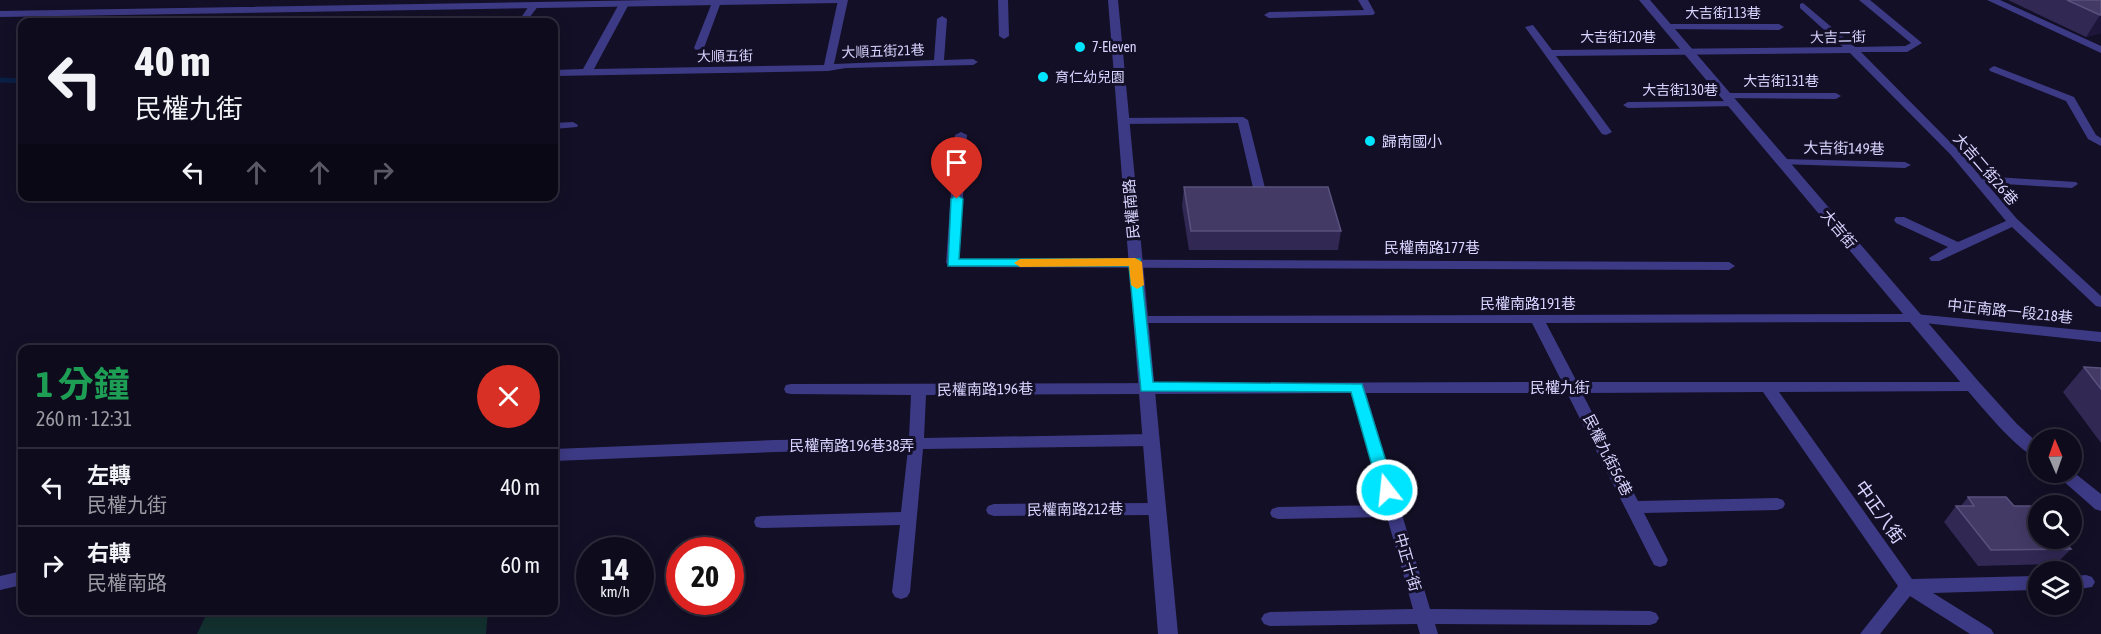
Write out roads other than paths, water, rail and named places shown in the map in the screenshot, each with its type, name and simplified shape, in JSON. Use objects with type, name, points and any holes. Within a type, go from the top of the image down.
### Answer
[{"type":"street","points":[[240,10],[253,0]]},
{"type":"street","points":[[0,15],[541,3],[624,4],[679,1],[841,0]]},
{"type":"street","name":"民權南路","points":[[1113,0],[1168,634]]},
{"type":"street","name":"大吉街","points":[[1644,0],[1973,386],[2028,443]]},
{"type":"street","points":[[2075,483],[2101,504]]},
{"type":"lane","points":[[828,68],[841,0]]},
{"type":"lane","points":[[1003,0],[1004,36]]},
{"type":"lane","points":[[1269,15],[1370,13],[1363,0]]},
{"type":"lane","name":"大吉二街","points":[[1688,52],[1907,49],[1917,43],[1864,0]]},
{"type":"lane","points":[[1992,0],[2101,50]]},
{"type":"lane","points":[[699,48],[716,2]]},
{"type":"lane","points":[[526,18],[541,3]]},
{"type":"lane","points":[[588,72],[624,4]]},
{"type":"lane","name":"大吉二街26巷","points":[[1803,6],[1853,50],[1954,153],[2013,222],[2101,303]]},
{"type":"lane","name":"大順五街21巷","points":[[939,63],[942,19]]},
{"type":"lane","points":[[1530,27],[1606,132]]},
{"type":"lane","name":"大吉街113巷","points":[[1667,27],[1779,27]]},
{"type":"lane","name":"大吉街120巷","points":[[1549,53],[1688,52]]},
{"type":"lane","name":"大順五街21巷","points":[[828,68],[846,65],[973,62]]},
{"type":"lane","name":"大順五街","points":[[558,73],[828,68]]},
{"type":"lane","points":[[1994,69],[2070,99],[2092,137],[2101,143]]},
{"type":"lane","name":"大吉街131巷","points":[[1729,100],[1836,96]]},
{"type":"lane","name":"大吉街130巷","points":[[1628,105],[1729,100]]},
{"type":"lane","points":[[1123,121],[1243,120],[1260,192]]},
{"type":"lane","points":[[558,126],[573,125]]},
{"type":"lane","name":"民權南路177巷","points":[[961,135],[952,263],[1729,266]]},
{"type":"lane","name":"大吉街149巷","points":[[1782,162],[1905,165]]},
{"type":"lane","points":[[1976,179],[2072,184]]},
{"type":"lane","points":[[1900,220],[1958,247]]},
{"type":"lane","points":[[1935,258],[2013,222]]},
{"type":"lane","name":"民權南路191巷","points":[[1140,320],[1915,318]]},
{"type":"lane","name":"中正南路一段218巷","points":[[1915,318],[2101,338]]},
{"type":"lane","name":"民權九街56巷","points":[[1537,319],[1660,560]]},
{"type":"lane","name":"中正八街","points":[[1767,386],[1908,586],[1985,634]]},
{"type":"lane","name":"民權九街","points":[[1146,387],[1973,386]]},
{"type":"lane","name":"民權南路196巷","points":[[901,592],[916,445],[919,390],[1146,387]]},
{"type":"lane","name":"中正十街","points":[[1357,387],[1429,634]]},
{"type":"lane","points":[[791,389],[919,390]]},
{"type":"lane","name":"民權南路196巷38弄","points":[[558,455],[775,446],[1151,440]]},
{"type":"lane","points":[[1634,507],[1777,504]]},
{"type":"lane","name":"民權南路212巷","points":[[994,510],[1157,508]]},
{"type":"lane","points":[[1278,513],[1393,511]]},
{"type":"lane","points":[[762,522],[909,518]]},
{"type":"lane","points":[[0,583],[18,579]]},
{"type":"lane","points":[[1869,634],[1908,586],[2028,583]]},
{"type":"lane","points":[[1270,619],[1424,616],[1650,618]]},
{"type":"waterway","points":[[0,80],[18,81]]},
{"type":"place","name":"7-Eleven","points":[[1080,47]]},
{"type":"place","name":"育仁幼兒園","points":[[1043,77]]},
{"type":"place","name":"歸南國小","points":[[1370,141]]}]
